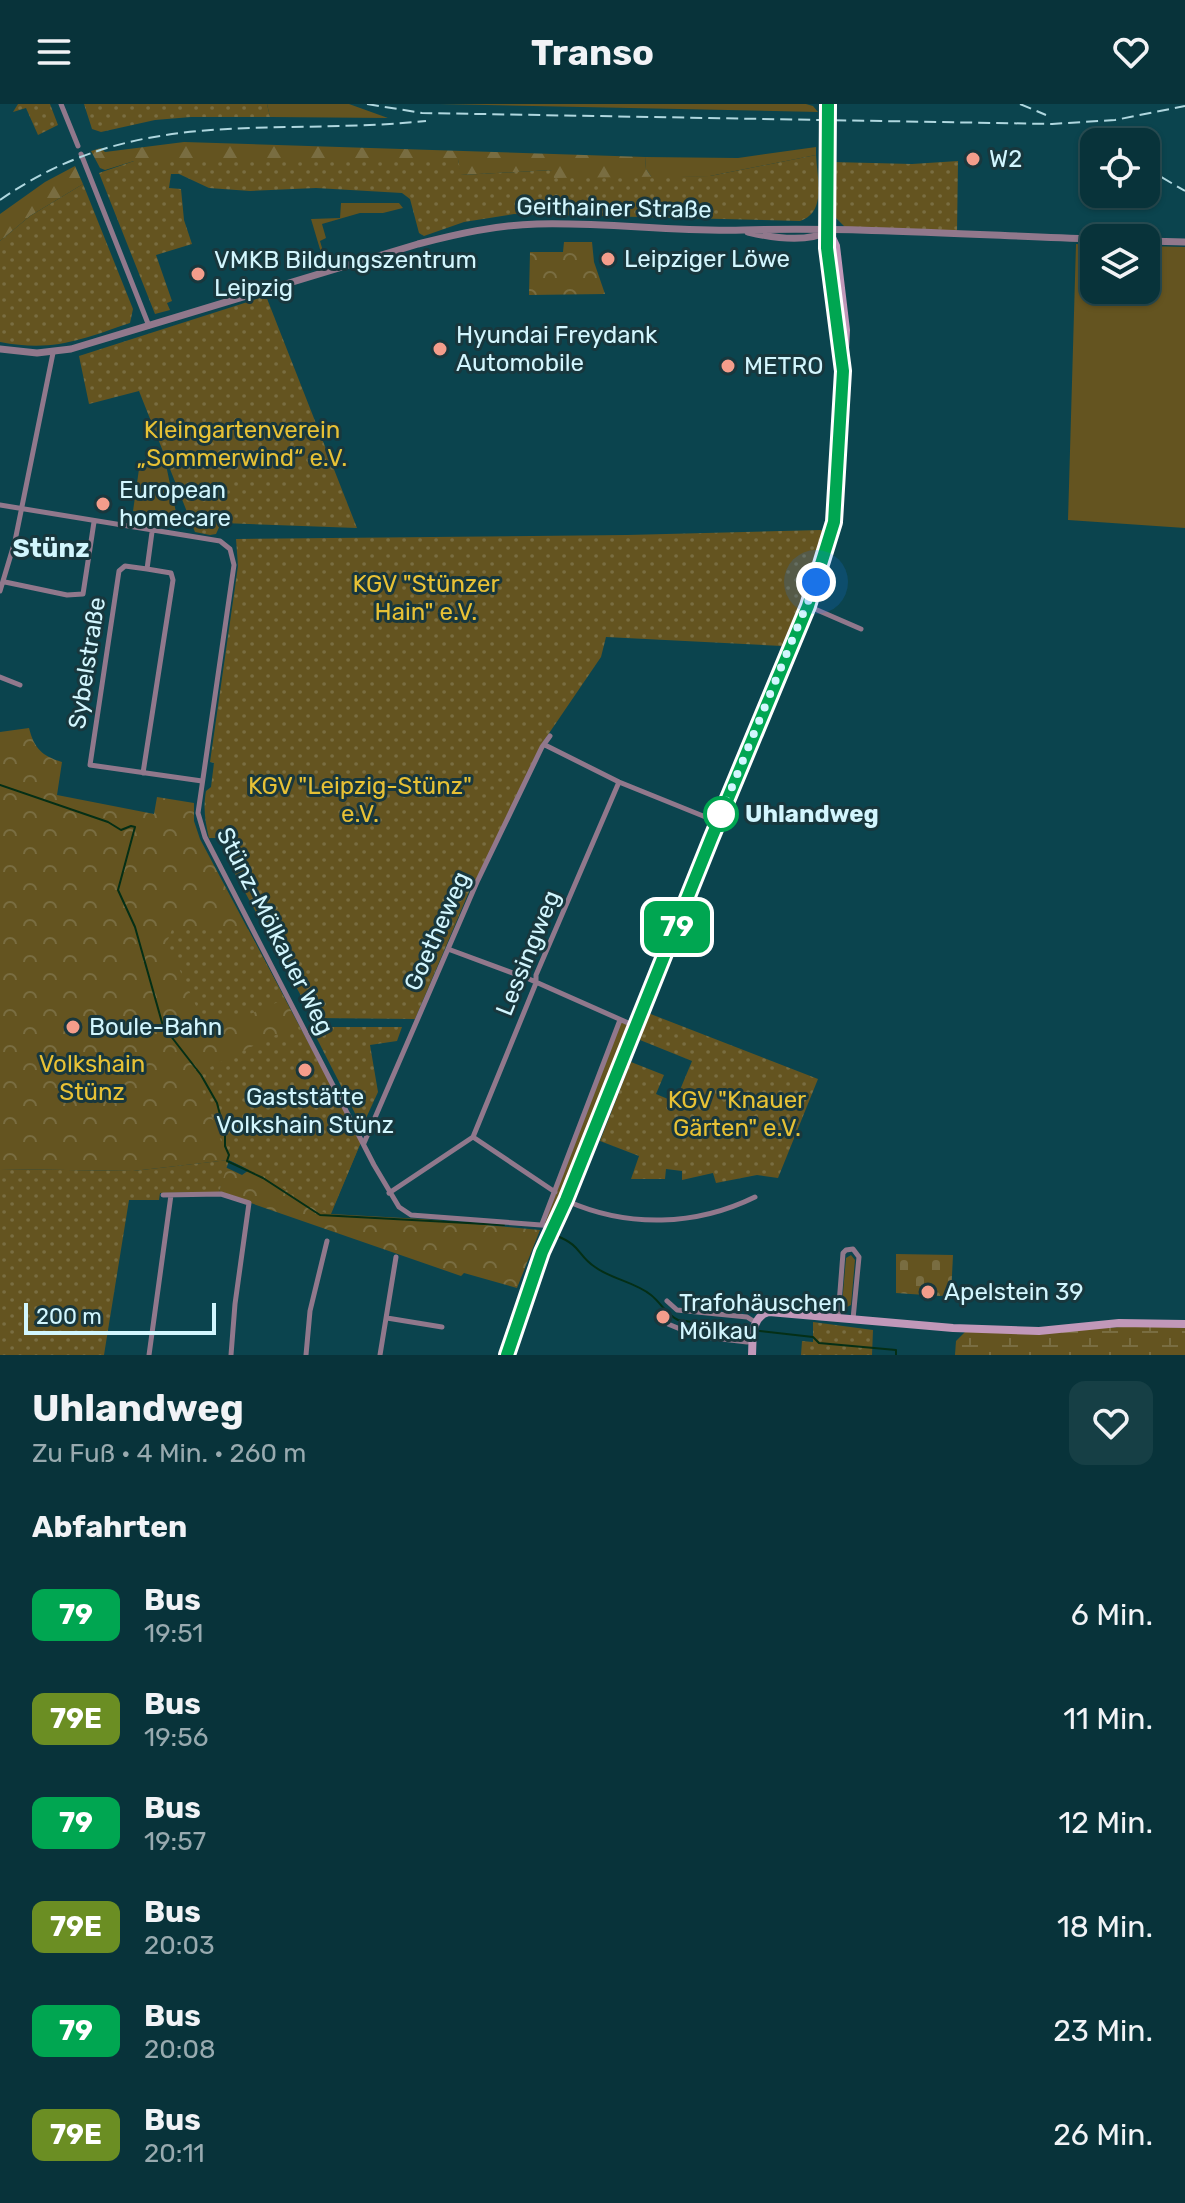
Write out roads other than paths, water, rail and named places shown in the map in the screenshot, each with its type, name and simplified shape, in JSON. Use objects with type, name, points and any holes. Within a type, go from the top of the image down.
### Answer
[{"type":"main road","points":[[508,1355],[554,1226],[808,606],[836,515],[843,371],[827,248],[828,146]]},
{"type":"main road","points":[[752,1355],[754,1330],[762,1314],[769,1312],[953,1328],[1039,1331],[1119,1323],[1185,1324]]},
{"type":"street","points":[[61,104],[78,146]]},
{"type":"street","points":[[81,154],[149,326]]},
{"type":"street","name":"Geithainer Straße","points":[[0,349],[53,353],[71,349],[411,246],[487,229],[560,223],[742,230],[769,236],[815,238],[829,231],[1080,239]]},
{"type":"street","points":[[1160,241],[1185,242]]},
{"type":"street","points":[[0,591],[5,582],[53,353]]},
{"type":"street","points":[[0,505],[152,532],[147,569],[171,573],[173,580],[143,773],[202,781]]},
{"type":"street","points":[[5,582],[67,595],[83,594],[94,522]]},
{"type":"street","name":"Stünz-Mölkauer Weg","points":[[152,532],[220,541],[230,549],[234,565],[198,813],[205,837],[389,1193]]},
{"type":"street","name":"Sybelstraße","points":[[143,773],[90,765],[121,567],[147,569]]},
{"type":"street","points":[[808,606],[861,629]]},
{"type":"street","points":[[0,677],[20,685]]},
{"type":"street","name":"Goetheweg","points":[[364,1144],[499,834],[550,736]]},
{"type":"street","points":[[545,745],[619,782],[718,822]]},
{"type":"street","name":"Lessingweg","points":[[473,1137],[536,983],[536,975],[619,782]]},
{"type":"street","points":[[448,949],[636,1027]]},
{"type":"street","points":[[542,1224],[620,1020]]},
{"type":"street","points":[[554,1226],[411,1215],[399,1207],[389,1193],[473,1137],[555,1192]]},
{"type":"street","points":[[149,1355],[167,1195],[221,1194],[249,1203],[231,1355]]},
{"type":"street","points":[[566,1200],[588,1210],[630,1219],[672,1220],[725,1210],[755,1197]]},
{"type":"street","points":[[306,1355],[310,1311],[327,1241]]},
{"type":"street","points":[[838,1317],[843,1253],[853,1249],[859,1257],[853,1319]]},
{"type":"street","points":[[380,1355],[396,1257]]},
{"type":"street","points":[[667,1301],[677,1310],[747,1317],[754,1330],[747,1342],[697,1336],[668,1324]]},
{"type":"street","points":[[387,1318],[442,1327]]},
{"type":"waterway","points":[[0,785],[108,822],[121,830],[135,827],[118,890],[135,927],[163,1026],[201,1075],[217,1103],[229,1155],[227,1161],[263,1178],[320,1215],[504,1225]]},
{"type":"waterway","points":[[557,1236],[571,1243],[601,1271],[645,1291],[678,1320],[748,1330]]},
{"type":"waterway","points":[[760,1331],[813,1337],[819,1343],[896,1350],[896,1355]]},
{"type":"tunnel","points":[[828,114],[828,146]]},
{"type":"railway","points":[[367,104],[422,113],[1052,124],[1115,120],[1185,106]]},
{"type":"railway","points":[[1020,104],[1046,115]]},
{"type":"railway","points":[[0,200],[51,170],[102,149],[154,137],[205,130],[426,121]]},
{"type":"railway","points":[[1160,176],[1185,191]]},
{"type":"place","name":"W2","points":[[973,159]]},
{"type":"place","name":"Leipziger Löwe","points":[[608,259]]},
{"type":"place","name":"VMKB Bildungszentrum Leipzig","points":[[198,274]]},
{"type":"place","name":"Hyundai Freydank Automobile","points":[[440,349]]},
{"type":"place","name":"METRO","points":[[728,366]]},
{"type":"place","name":"European homecare","points":[[103,504]]},
{"type":"place","name":"Uhlandweg","points":[[721,814]]},
{"type":"place","name":"Boule-Bahn","points":[[73,1027]]},
{"type":"place","name":"Gaststätte Volkshain Stünz","points":[[305,1070]]},
{"type":"place","name":"Apelstein 39","points":[[928,1292]]},
{"type":"place","name":"Trafohäuschen Mölkau","points":[[663,1317]]},
{"type":"district","name":"Stünz","points":[[51,548]]},
{"type":"park label","name":"Kleingartenverein „Sommerwind“ e.V.","points":[[242,444]]},
{"type":"park label","name":"KGV \"Stünzer Hain\" e.V.","points":[[426,598]]},
{"type":"park label","name":"KGV \"Leipzig-Stünz\" e.V.","points":[[360,800]]},
{"type":"park label","name":"Volkshain Stünz","points":[[92,1078]]},
{"type":"park label","name":"KGV \"Knauer Gärten\" e.V.","points":[[737,1114]]}]
